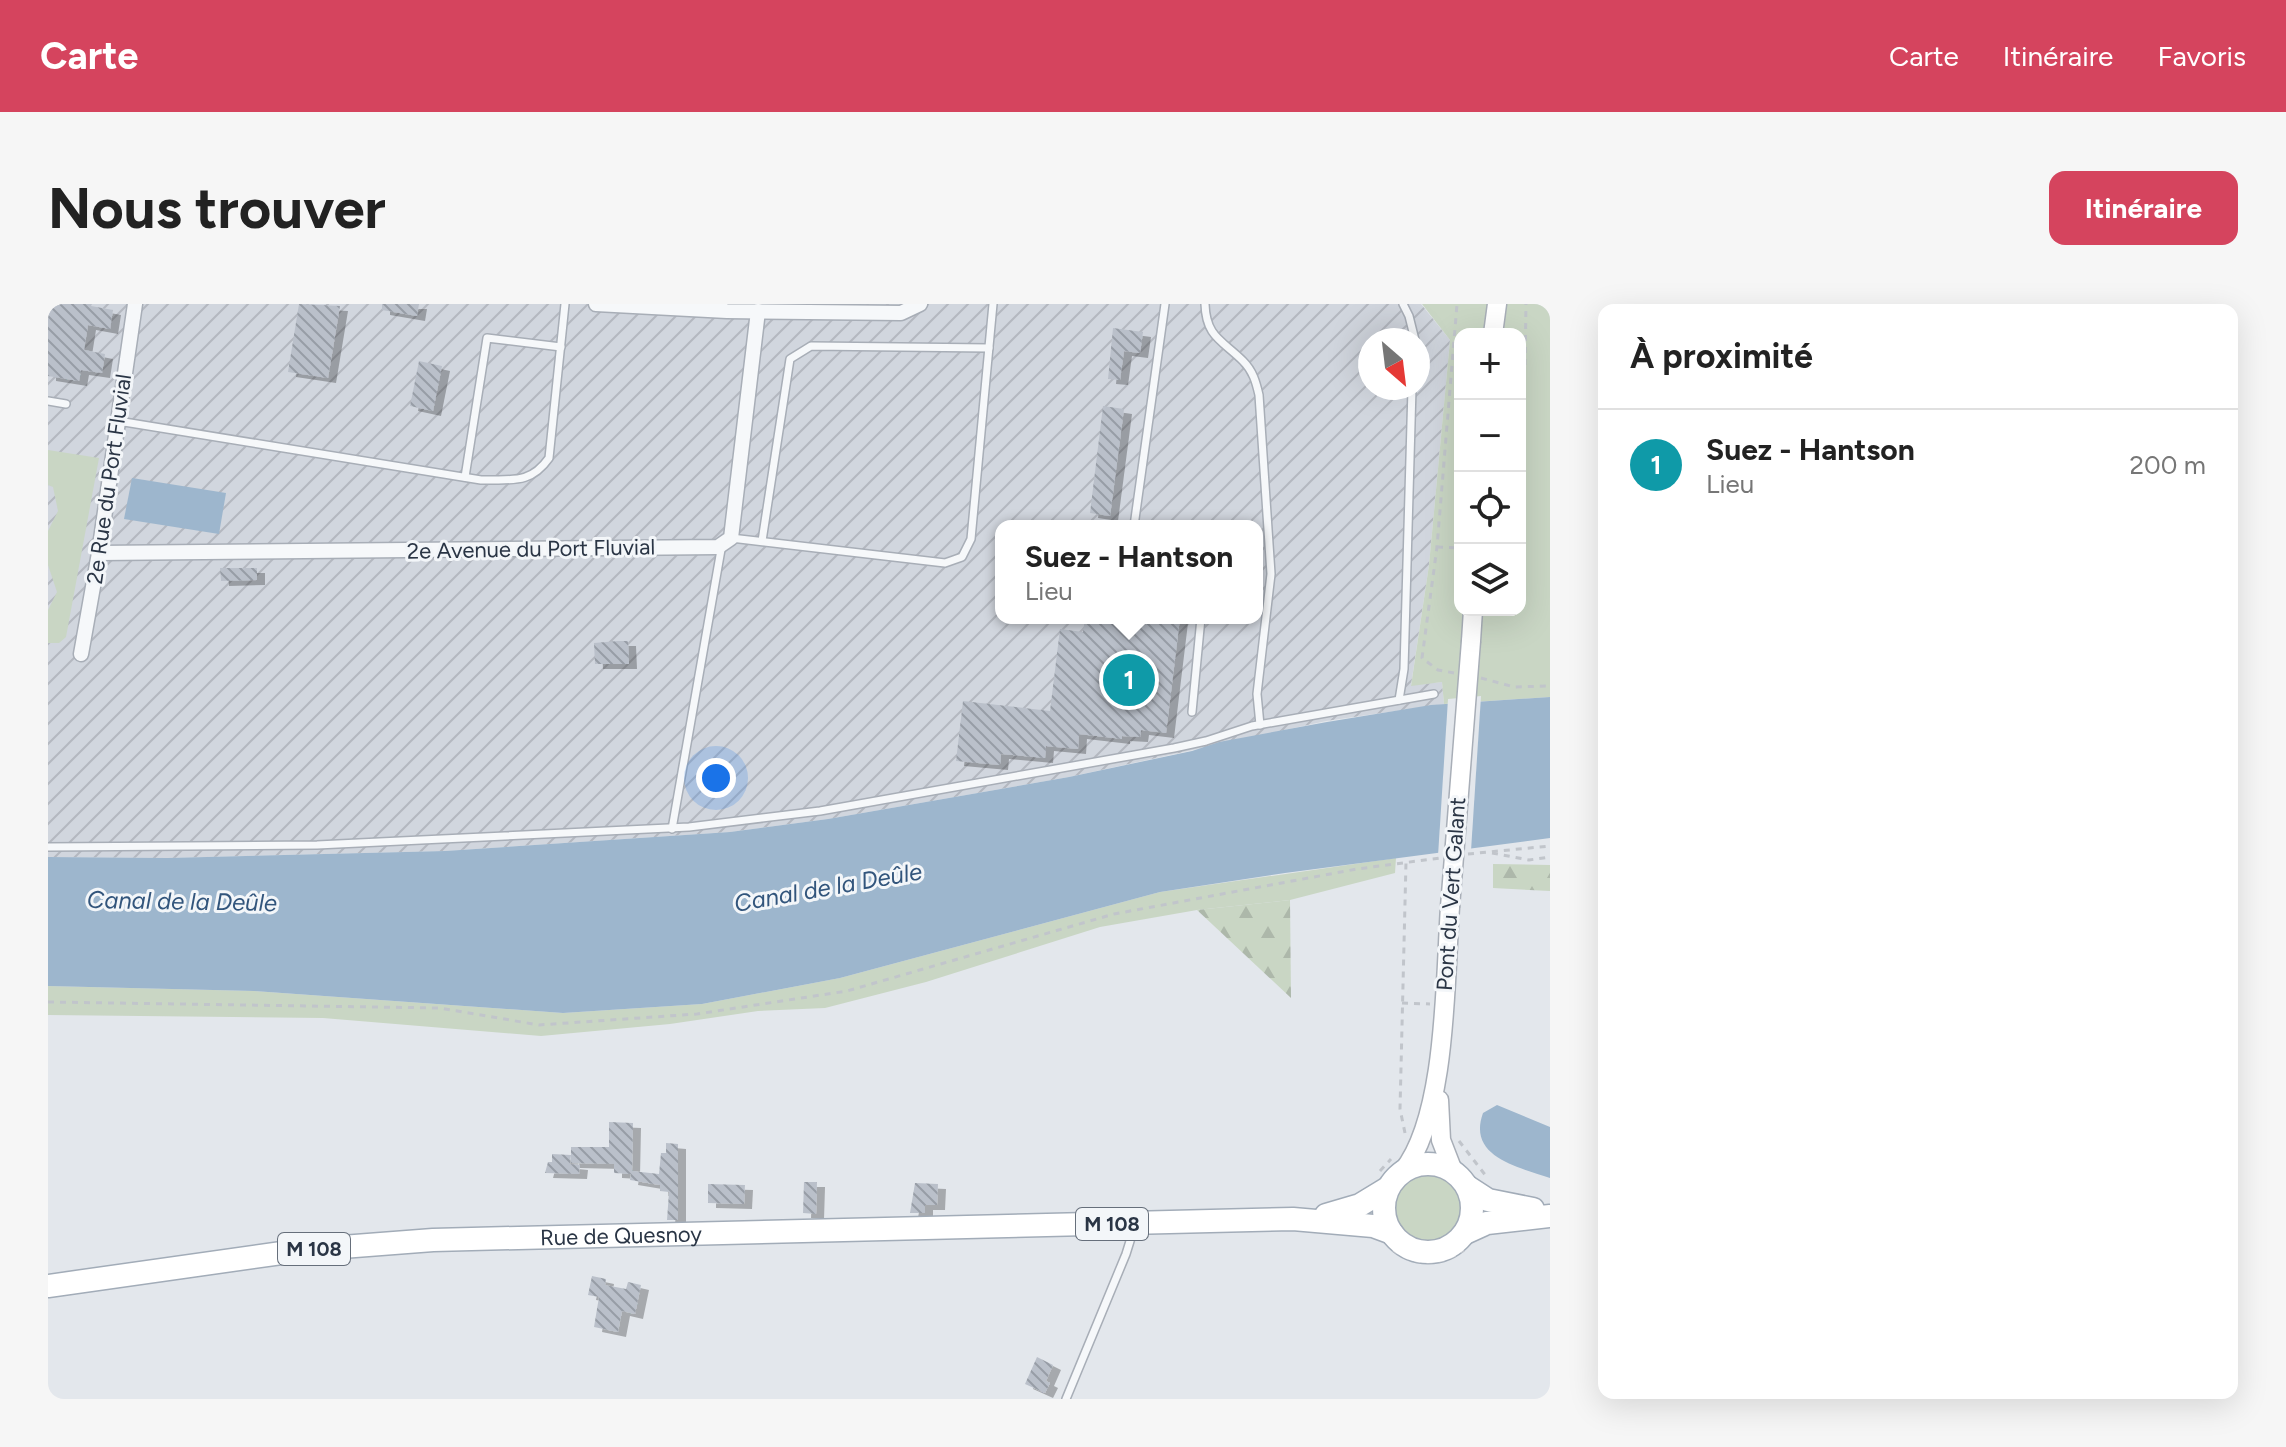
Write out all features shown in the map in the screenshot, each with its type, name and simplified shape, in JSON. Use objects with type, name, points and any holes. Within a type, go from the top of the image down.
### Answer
[{"type":"main road","name":"Pont du Vert Galant","points":[[1396,1180],[1414,1157],[1422,1139],[1438,1073],[1473,616]]},
{"type":"main road","points":[[1438,1073],[1441,1140],[1446,1159],[1460,1179],[1473,1208],[1470,1224],[1451,1246],[1428,1252],[1410,1249],[1392,1233],[1384,1211],[1396,1180],[1425,1164],[1443,1166],[1460,1179],[1480,1196],[1550,1214]]},
{"type":"main road","name":"M 108","points":[[1293,1219],[1347,1209],[1370,1201],[1396,1180]]},
{"type":"main road","points":[[1465,1233],[1487,1223],[1550,1214]]},
{"type":"main road","name":"M 108","points":[[1293,1219],[1373,1226],[1392,1233]]},
{"type":"main road","name":"Rue de Quesnoy","points":[[48,1286],[278,1253],[385,1242],[1293,1219]]},
{"type":"street","name":"2e Rue du Port Fluvial","points":[[81,654],[135,304]]},
{"type":"street","points":[[596,304],[901,313],[920,304]]},
{"type":"street","points":[[727,541],[758,311]]},
{"type":"street","name":"2e Avenue du Port Fluvial","points":[[99,553],[718,547],[727,541]]},
{"type":"lane","points":[[118,421],[481,480],[523,479],[539,473],[549,458],[565,304]]},
{"type":"lane","points":[[672,829],[727,541],[762,541],[945,563],[962,557],[971,539],[993,304]]},
{"type":"lane","points":[[1135,520],[1165,304]]},
{"type":"lane","points":[[1205,304],[1209,329],[1254,375],[1259,395],[1271,574],[1257,694],[1260,725]]},
{"type":"lane","points":[[1403,304],[1412,328]]},
{"type":"lane","points":[[465,477],[487,338],[561,347]]},
{"type":"lane","points":[[762,541],[790,359],[811,346],[989,348]]},
{"type":"lane","points":[[1399,700],[1404,669],[1412,400]]},
{"type":"lane","points":[[48,401],[66,404]]},
{"type":"lane","points":[[1192,712],[1200,624]]},
{"type":"lane","points":[[48,847],[317,845],[672,829],[820,811],[918,794],[1174,748],[1260,725],[1434,694]]},
{"type":"lane","points":[[1066,1399],[1136,1223]]},
{"type":"path","points":[[1422,658],[1437,547],[1457,304]]},
{"type":"path","points":[[1526,304],[1526,328]]},
{"type":"path","points":[[1437,547],[1454,548]]},
{"type":"path","points":[[1514,687],[1550,686]]},
{"type":"path","points":[[1461,855],[1550,846]]},
{"type":"path","points":[[1489,852],[1529,860],[1550,857]]},
{"type":"path","points":[[48,1002],[440,1008],[539,1025],[697,1014],[847,991],[1114,914],[1447,857]]},
{"type":"path","points":[[1406,862],[1400,1117],[1409,1142]]},
{"type":"path","points":[[1402,1003],[1434,1005]]},
{"type":"shaded area","points":[[48,304],[1421,304],[1450,340],[1429,565],[1411,685],[1442,682],[1444,704],[1326,721],[1069,777],[828,819],[730,832],[445,851],[167,858],[48,857]]},
{"type":"green space","points":[[1422,304],[1550,304],[1550,697],[1444,704],[1442,682],[1411,686],[1429,565],[1450,340]]},
{"type":"green space","points":[[48,450],[99,458],[66,637],[59,643],[48,643],[48,610],[57,592],[48,565],[48,531],[58,511],[53,487],[48,485]]},
{"type":"green space","points":[[1396,858],[1395,873],[1290,900],[1197,910],[1100,927],[926,982],[825,1008],[758,1011],[670,1024],[541,1036],[323,1018],[48,1015],[48,986],[254,991],[563,1013],[702,1004],[840,978],[1160,892]]},
{"type":"green space","points":[[1493,864],[1550,865],[1550,891],[1493,888]]},
{"type":"green space","points":[[1290,900],[1291,998],[1197,910]]},
{"type":"green space","points":[[1436,1173],[1458,1188],[1464,1208],[1462,1222],[1454,1233],[1443,1241],[1422,1243],[1404,1233],[1396,1222],[1394,1201],[1404,1183],[1415,1175]]},
{"type":"water","points":[[132,478],[226,493],[219,534],[124,519]]},
{"type":"water","name":"Canal de la Deûle","points":[[1550,697],[1550,838],[1160,892],[840,978],[702,1004],[563,1013],[254,991],[48,986],[48,857],[167,858],[445,851],[730,832],[828,819],[1069,777],[1192,751],[1219,742],[1327,722],[1431,705]]},
{"type":"water","points":[[1497,1105],[1550,1127],[1550,1178],[1511,1164],[1489,1150],[1482,1140],[1480,1128],[1483,1113]]},
{"type":"pier","points":[[1481,696],[1471,851],[1438,856],[1448,699]]},
{"type":"building","points":[[48,304],[92,304],[113,310],[110,329],[88,325],[84,350],[105,354],[102,373],[81,370],[79,381],[48,376]]},
{"type":"building","points":[[299,304],[340,306],[328,378],[288,372]]},
{"type":"building","points":[[382,304],[419,304],[417,316],[382,310]]},
{"type":"building","points":[[1113,328],[1143,332],[1140,353],[1124,351],[1120,380],[1108,379]]},
{"type":"building","points":[[419,361],[442,366],[433,411],[410,406]]},
{"type":"building","points":[[1103,406],[1124,409],[1110,516],[1090,513]]},
{"type":"building","points":[[220,568],[257,568],[257,580],[221,581]]},
{"type":"building","points":[[1084,624],[1179,624],[1166,733],[1141,730],[1140,737],[1122,736],[1122,739],[1079,734],[1078,749],[1046,746],[1045,758],[1001,754],[1000,765],[956,761],[963,701],[1050,711],[1060,629],[1083,632]]},
{"type":"building","points":[[628,641],[629,664],[595,664],[594,643]]},
{"type":"building","points":[[609,1122],[633,1123],[632,1171],[659,1174],[661,1153],[666,1153],[666,1143],[678,1144],[678,1220],[667,1220],[669,1192],[660,1191],[660,1185],[630,1180],[631,1174],[614,1173],[614,1164],[571,1163],[571,1147],[609,1147]]},
{"type":"building","points":[[552,1154],[571,1155],[570,1164],[580,1165],[579,1174],[545,1173],[548,1162],[552,1162]]},
{"type":"building","points":[[804,1182],[817,1182],[816,1214],[803,1213]]},
{"type":"building","points":[[915,1183],[938,1184],[937,1205],[925,1205],[925,1213],[910,1213]]},
{"type":"building","points":[[708,1184],[745,1185],[744,1204],[708,1203]]},
{"type":"building","points":[[592,1276],[606,1279],[605,1285],[626,1289],[628,1282],[641,1285],[635,1314],[622,1311],[618,1332],[594,1327],[599,1297],[588,1295]]},
{"type":"building","points":[[1037,1357],[1053,1365],[1045,1393],[1025,1384]]},
{"type":"place","name":"Suez - Hantson","points":[[1129,680]]}]
